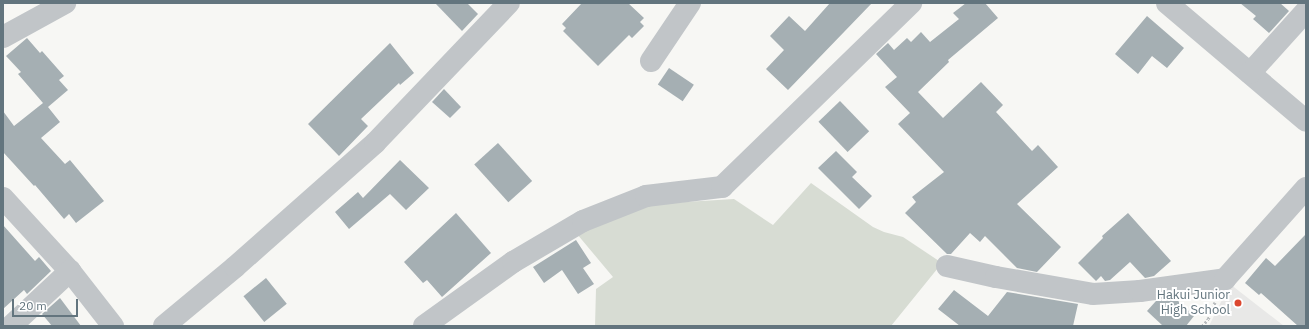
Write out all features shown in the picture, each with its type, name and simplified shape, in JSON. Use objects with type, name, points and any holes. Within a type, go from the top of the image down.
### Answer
[{"type":"street","points":[[3,37],[65,3]]},
{"type":"street","points":[[164,326],[235,267],[374,143],[509,3]]},
{"type":"street","points":[[651,61],[690,3]]},
{"type":"street","points":[[424,326],[513,262],[583,220],[646,196],[722,187],[911,3]]},
{"type":"street","points":[[1167,3],[1306,121]]},
{"type":"street","points":[[1250,73],[1306,11]]},
{"type":"street","points":[[947,266],[1003,278],[1093,294],[1140,291],[1225,279],[1306,188]]},
{"type":"street","points":[[3,198],[70,271],[114,326]]},
{"type":"street","points":[[11,326],[70,271]]},
{"type":"shaded area","points":[[811,183],[873,227],[884,232],[903,237],[942,263],[891,326],[595,326],[596,289],[613,277],[577,234],[652,204],[734,199],[773,225]]},
{"type":"shaded area","name":"Hakui Junior High School","points":[[1230,284],[1284,326],[1209,326]]},
{"type":"building","points":[[435,3],[467,3],[478,14],[462,31]]},
{"type":"building","points":[[582,3],[628,3],[644,18],[640,22],[644,26],[632,38],[629,35],[598,66],[563,31],[566,28],[562,24]]},
{"type":"building","points":[[830,3],[872,3],[788,90],[766,69],[784,50],[770,36],[789,16],[805,31]]},
{"type":"building","points":[[966,3],[985,3],[998,18],[948,60],[949,62],[918,92],[943,118],[981,82],[1003,105],[996,112],[1032,151],[1038,145],[1058,167],[1017,204],[1061,247],[1037,272],[1017,268],[985,236],[980,242],[970,233],[951,254],[947,254],[905,213],[916,202],[912,197],[944,172],[898,124],[910,113],[885,87],[897,77],[876,54],[888,43],[894,50],[907,38],[911,42],[921,32],[930,42],[959,19],[953,13]]},
{"type":"building","points":[[1240,3],[1280,3],[1289,11],[1269,33],[1253,19],[1256,16]]},
{"type":"building","points":[[1147,16],[1184,48],[1167,68],[1152,56],[1138,74],[1115,54]]},
{"type":"building","points":[[27,38],[40,53],[42,51],[64,76],[59,80],[68,90],[48,107],[60,122],[41,138],[65,164],[70,160],[104,201],[76,223],[69,214],[64,219],[35,185],[34,186],[3,152],[3,111],[14,126],[43,103],[18,74],[21,72],[6,56]]},
{"type":"building","points":[[390,43],[414,73],[400,85],[399,83],[361,119],[368,126],[339,156],[308,124]]},
{"type":"building","points":[[669,68],[694,85],[683,101],[658,85]]},
{"type":"building","points":[[444,89],[461,107],[450,118],[432,102]]},
{"type":"building","points":[[840,101],[869,131],[848,152],[818,122]]},
{"type":"building","points":[[498,143],[532,181],[508,202],[474,164]]},
{"type":"building","points":[[836,151],[857,172],[852,177],[872,196],[859,209],[818,168]]},
{"type":"building","points":[[400,160],[429,188],[406,210],[390,194],[349,229],[335,212],[358,192],[363,198]]},
{"type":"building","points":[[456,213],[491,253],[442,297],[427,280],[423,283],[404,262]]},
{"type":"building","points":[[1128,213],[1171,261],[1154,276],[1145,278],[1130,262],[1110,280],[1105,281],[1101,276],[1096,281],[1078,263],[1103,238],[1102,236]]},
{"type":"building","points":[[3,225],[35,261],[39,257],[51,271],[27,294],[24,290],[3,309]]},
{"type":"building","points":[[1306,234],[1306,326],[1298,326],[1261,293],[1259,295],[1245,283],[1266,258],[1275,266]]},
{"type":"building","points":[[576,240],[591,263],[583,268],[594,284],[578,294],[562,270],[544,283],[533,267]]},
{"type":"building","points":[[266,278],[287,304],[264,322],[243,296]]},
{"type":"building","points":[[954,290],[988,316],[1007,292],[1078,304],[1073,326],[960,326],[938,309]]},
{"type":"building","points":[[60,298],[81,326],[52,326],[42,314]]},
{"type":"building","points":[[1176,299],[1194,316],[1186,326],[1163,326],[1147,311],[1156,301]]},
{"type":"place","name":"Hakui Junior High School","points":[[1238,303]]}]
